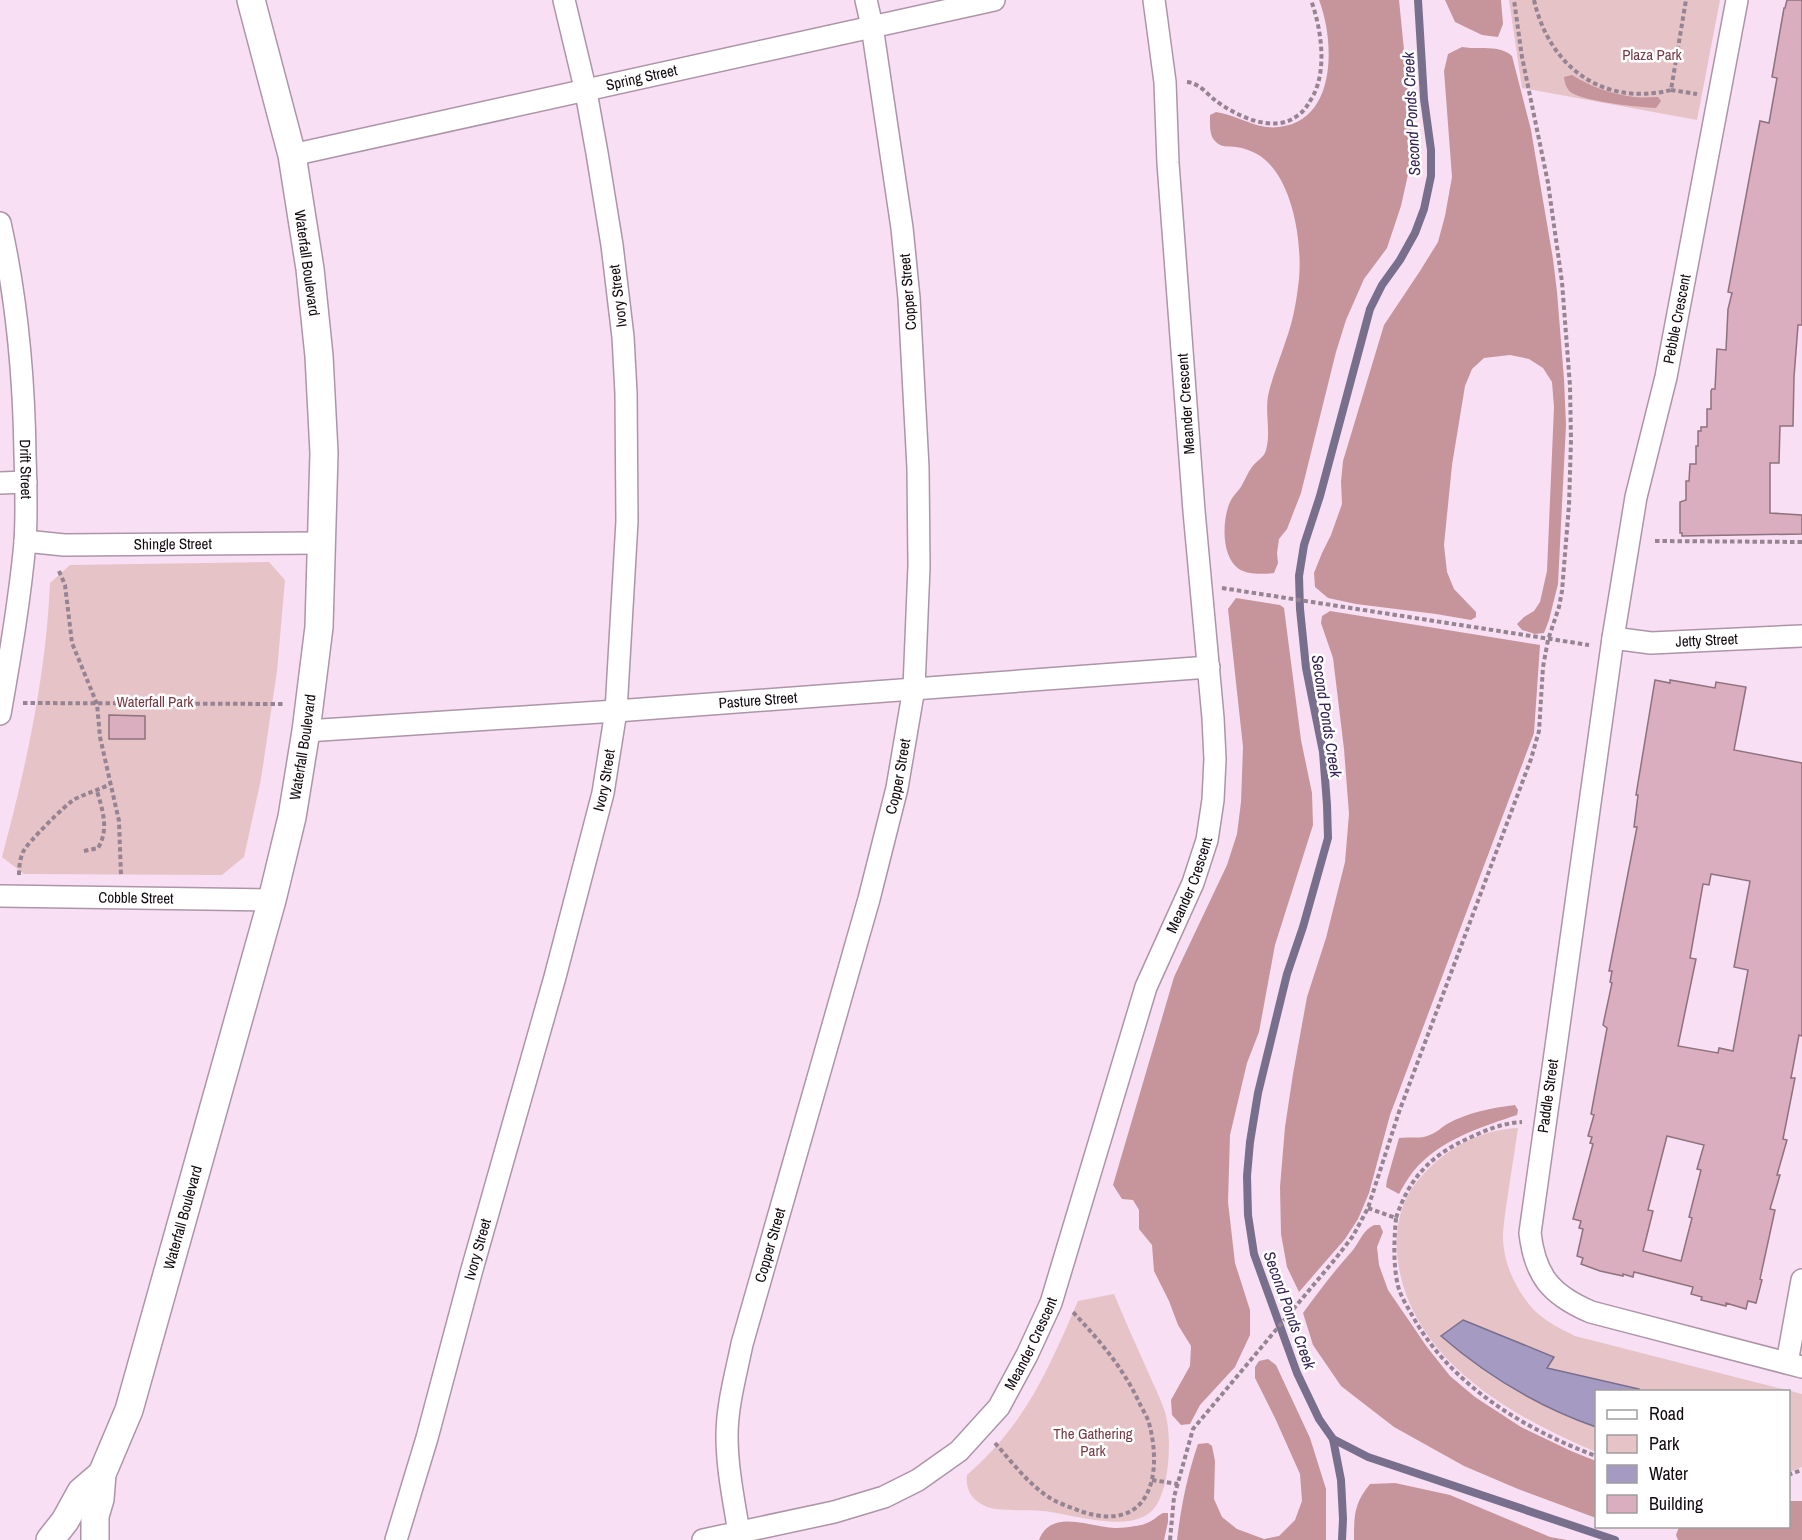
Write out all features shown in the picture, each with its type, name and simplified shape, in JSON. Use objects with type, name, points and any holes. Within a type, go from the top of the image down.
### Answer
[{"type":"street","name":"Waterfall Boulevard","points":[[95,1540],[95,1516],[100,1499],[102,1474],[129,1410],[272,900],[292,817],[310,704],[319,627],[324,453],[319,356],[310,269],[292,155],[251,0]]},
{"type":"street","name":"Ivory Street","points":[[396,1540],[427,1438],[555,977],[603,793],[616,711],[627,521],[623,337],[612,245],[586,92],[564,0]]},
{"type":"street","name":"Copper Street","points":[[740,1533],[727,1436],[731,1396],[745,1333],[869,899],[897,788],[914,688],[919,566],[918,479],[910,309],[902,228],[872,26],[866,0]]},
{"type":"street","name":"Spring Street","points":[[292,155],[586,92],[994,0]]},
{"type":"street","name":"Meander Crescent","points":[[703,1540],[834,1512],[885,1497],[918,1480],[959,1450],[999,1407],[1028,1355],[1051,1303],[1146,987],[1194,883],[1207,840],[1213,800],[1215,759],[1168,164],[1165,82],[1154,0]]},
{"type":"street","name":"Pebble Crescent","points":[[1613,638],[1636,498],[1666,377],[1737,0]]},
{"type":"street","name":"Drift Street","points":[[0,223],[14,299],[20,352],[26,482],[25,541],[13,638],[1,709]]},
{"type":"street","points":[[0,483],[26,482]]},
{"type":"street","name":"Shingle Street","points":[[25,541],[64,545],[322,543]]},
{"type":"street","name":"Jetty Street","points":[[1613,638],[1651,643],[1802,636]]},
{"type":"street","name":"Paddle Street","points":[[1613,638],[1532,1216],[1530,1233],[1532,1251],[1538,1269],[1548,1284],[1560,1296],[1582,1309],[1794,1365]]},
{"type":"street","name":"Pasture Street","points":[[306,731],[616,711],[1209,667]]},
{"type":"street","name":"Cobble Street","points":[[10,896],[272,900]]},
{"type":"street","points":[[1794,1365],[1802,1280]]},
{"type":"street","name":"Waterfall Boulevard","points":[[50,1540],[81,1491],[102,1474]]},
{"type":"path","points":[[1165,82],[1194,82],[1227,109],[1260,122],[1280,123],[1296,118],[1307,107],[1319,76],[1321,48],[1311,0]]},
{"type":"path","points":[[1170,1540],[1174,1497],[1194,1429],[1336,1258],[1353,1236],[1368,1208],[1399,1112],[1531,759],[1539,731],[1548,640],[1559,607],[1564,570],[1569,505],[1570,386],[1556,233],[1522,57],[1514,0]]},
{"type":"path","points":[[1534,0],[1545,34],[1557,54],[1570,68],[1596,84],[1638,94],[1671,90],[1686,0]]},
{"type":"path","points":[[1655,541],[1802,542]]},
{"type":"path","points":[[59,571],[65,585],[72,643],[97,704],[100,737],[119,821],[121,898]]},
{"type":"path","points":[[1233,590],[1589,645]]},
{"type":"path","points":[[1,709],[97,704],[310,704]]},
{"type":"path","points":[[10,896],[23,849],[74,800],[110,784]]},
{"type":"path","points":[[84,851],[98,848],[103,839],[105,815],[97,791]]},
{"type":"path","points":[[1522,1122],[1508,1123],[1451,1146],[1435,1157],[1415,1178],[1396,1218],[1394,1254],[1399,1289],[1419,1328],[1438,1353],[1468,1384],[1503,1410],[1539,1431],[1595,1456]]},
{"type":"path","points":[[1368,1208],[1396,1218]]},
{"type":"path","points":[[980,1427],[1031,1484],[1050,1498],[1071,1508],[1097,1516],[1116,1517],[1140,1505],[1152,1480],[1154,1451],[1148,1421],[1120,1366],[1097,1337],[1069,1308]]},
{"type":"path","points":[[1152,1480],[1178,1484]]},
{"type":"green space","name":"Plaza Park","points":[[1509,0],[1720,0],[1697,120],[1522,88]]},
{"type":"green space","name":"Waterfall Park","points":[[269,562],[285,580],[277,671],[261,779],[244,857],[222,875],[24,874],[2,857],[34,722],[44,653],[50,583],[70,565]]},
{"type":"green space","points":[[1518,1128],[1503,1244],[1512,1276],[1522,1295],[1536,1312],[1575,1336],[1786,1390],[1595,1390],[1595,1452],[1530,1420],[1498,1401],[1468,1378],[1442,1353],[1420,1324],[1405,1291],[1397,1254],[1398,1224],[1413,1186],[1440,1158],[1476,1137]]},
{"type":"green space","name":"The Gathering Park","points":[[1114,1294],[1162,1402],[1167,1422],[1169,1447],[1167,1473],[1161,1497],[1156,1506],[1146,1515],[1118,1522],[982,1505],[969,1491],[967,1475],[1005,1436],[1020,1416],[1045,1373],[1078,1301]]},
{"type":"green space","points":[[1790,1391],[1802,1394],[1802,1467],[1790,1472]]},
{"type":"shaded area","points":[[1319,0],[1399,0],[1412,130],[1409,170],[1401,206],[1387,248],[1364,279],[1346,320],[1301,493],[1287,529],[1279,539],[1278,563],[1274,573],[1251,573],[1239,569],[1229,556],[1225,538],[1227,510],[1231,499],[1266,450],[1268,396],[1294,314],[1299,253],[1294,214],[1280,178],[1270,164],[1257,154],[1242,148],[1217,143],[1211,133],[1210,115],[1216,112],[1263,126],[1279,127],[1298,122],[1312,110],[1321,95],[1327,77],[1329,57],[1328,36]]},
{"type":"shaded area","points":[[1445,0],[1501,0],[1503,24],[1498,37],[1482,35],[1455,22]]},
{"type":"shaded area","points":[[1462,47],[1501,50],[1512,56],[1531,130],[1553,259],[1566,425],[1558,584],[1544,633],[1535,634],[1522,630],[1517,624],[1534,611],[1540,602],[1547,571],[1554,407],[1552,382],[1543,368],[1529,359],[1510,355],[1484,358],[1472,369],[1465,386],[1452,465],[1444,545],[1447,572],[1454,589],[1476,612],[1476,617],[1471,620],[1356,604],[1328,598],[1315,587],[1314,573],[1342,504],[1343,461],[1384,325],[1438,242],[1452,177],[1444,71],[1448,54]]},
{"type":"shaded area","points":[[1572,75],[1610,92],[1634,97],[1658,97],[1661,101],[1656,108],[1589,99],[1568,90],[1564,77]]},
{"type":"shaded area","points":[[1236,598],[1280,605],[1284,608],[1301,740],[1312,793],[1313,825],[1275,945],[1259,1032],[1247,1063],[1230,1135],[1228,1202],[1235,1263],[1250,1310],[1250,1335],[1235,1367],[1200,1405],[1190,1424],[1181,1425],[1172,1415],[1171,1400],[1190,1366],[1191,1346],[1178,1325],[1154,1271],[1152,1245],[1139,1229],[1139,1210],[1133,1200],[1122,1199],[1113,1185],[1174,977],[1227,865],[1237,834],[1243,747],[1228,609]]},
{"type":"shaded area","points":[[1330,611],[1540,645],[1534,733],[1390,1115],[1369,1193],[1358,1219],[1345,1239],[1299,1292],[1287,1267],[1281,1234],[1280,1187],[1285,1127],[1307,997],[1326,938],[1345,862],[1349,814],[1333,658],[1321,623],[1322,616]]},
{"type":"shaded area","points":[[1515,1105],[1518,1110],[1517,1115],[1466,1134],[1431,1154],[1406,1181],[1399,1194],[1386,1187],[1399,1138],[1428,1136],[1464,1116]]},
{"type":"shaded area","points":[[1380,1225],[1383,1232],[1377,1247],[1379,1265],[1388,1290],[1450,1376],[1475,1397],[1521,1427],[1595,1461],[1595,1518],[1464,1466],[1394,1427],[1341,1386],[1313,1345],[1303,1313],[1370,1227]]},
{"type":"shaded area","points":[[1268,1359],[1276,1365],[1310,1438],[1326,1489],[1326,1540],[1177,1540],[1185,1492],[1198,1444],[1208,1443],[1212,1446],[1215,1461],[1214,1499],[1222,1517],[1237,1529],[1264,1539],[1279,1536],[1295,1520],[1302,1501],[1300,1474],[1255,1378],[1255,1367],[1259,1361]]},
{"type":"shaded area","points":[[1395,1483],[1450,1495],[1550,1537],[1567,1540],[1354,1540],[1356,1510],[1370,1484]]},
{"type":"shaded area","points":[[1790,1501],[1802,1501],[1802,1540],[1678,1540],[1676,1535],[1679,1528],[1790,1528]]},
{"type":"shaded area","points":[[1163,1513],[1168,1513],[1164,1540],[1039,1540],[1052,1524],[1061,1522],[1122,1528],[1144,1524]]},
{"type":"water","points":[[1463,1320],[1554,1357],[1547,1368],[1639,1389],[1595,1390],[1595,1427],[1554,1410],[1514,1389],[1441,1336]]},
{"type":"building","points":[[1787,0],[1802,0],[1802,325],[1798,325],[1793,426],[1780,426],[1779,463],[1770,463],[1770,513],[1802,515],[1802,534],[1682,536],[1680,533],[1680,502],[1686,500],[1686,481],[1689,481],[1690,464],[1696,464],[1698,431],[1701,431],[1701,427],[1707,427],[1707,409],[1711,409],[1711,391],[1715,389],[1717,349],[1726,350],[1728,309],[1732,293],[1728,292],[1760,121],[1769,123],[1777,78],[1772,77]]},
{"type":"building","points":[[1655,680],[1670,683],[1670,680],[1715,688],[1716,682],[1746,687],[1734,750],[1802,763],[1802,1036],[1799,1035],[1791,1078],[1795,1078],[1783,1139],[1787,1140],[1770,1209],[1775,1210],[1760,1279],[1762,1280],[1756,1303],[1748,1301],[1746,1309],[1726,1303],[1726,1306],[1701,1300],[1702,1297],[1691,1294],[1693,1287],[1634,1272],[1633,1277],[1600,1271],[1581,1264],[1583,1258],[1577,1256],[1583,1229],[1579,1228],[1581,1221],[1573,1219],[1593,1144],[1590,1143],[1592,1137],[1588,1136],[1594,1115],[1591,1114],[1607,1028],[1603,1025],[1612,983],[1610,982],[1612,971],[1609,971],[1637,827],[1634,827],[1638,795],[1636,795]],"holes":[[[1711,874],[1750,881],[1734,967],[1748,970],[1733,1051],[1719,1048],[1718,1053],[1678,1046],[1696,959],[1690,958],[1703,884],[1709,885]],[[1667,1136],[1704,1145],[1697,1169],[1701,1170],[1689,1217],[1692,1218],[1681,1261],[1643,1251],[1653,1211],[1648,1210]]]},
{"type":"building","points":[[109,715],[145,716],[145,739],[109,739]]},
{"type":"waterway","name":"Second Ponds Creek","points":[[1342,1540],[1341,1480],[1333,1439],[1319,1419],[1297,1373],[1254,1254],[1248,1215],[1247,1176],[1258,1093],[1287,974],[1328,838],[1323,752],[1306,668],[1300,609],[1299,576],[1304,545],[1320,496],[1370,309],[1382,285],[1400,260],[1415,233],[1424,209],[1431,176],[1431,150],[1424,99],[1418,0]]},
{"type":"waterway","points":[[1333,1439],[1368,1457],[1615,1540]]}]
